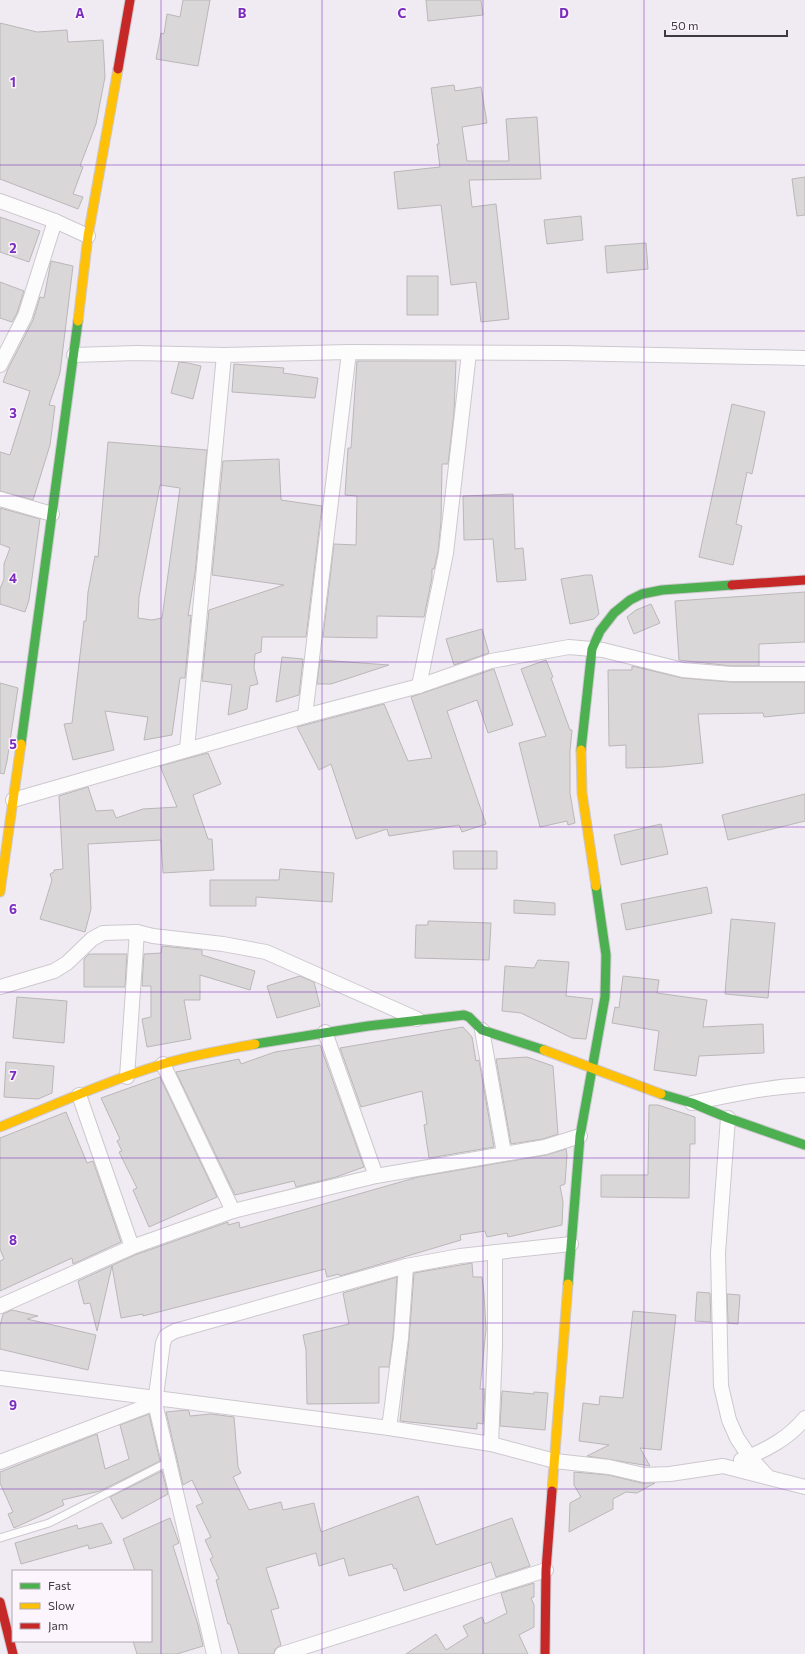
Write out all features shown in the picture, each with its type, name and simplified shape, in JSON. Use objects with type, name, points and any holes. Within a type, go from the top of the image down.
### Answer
[{"type":"street","points":[[0,892],[32,670],[74,355],[88,236],[130,0]]},
{"type":"street","points":[[0,201],[55,221],[88,236]]},
{"type":"street","points":[[0,365],[25,316],[55,221]]},
{"type":"street","points":[[74,355],[136,353],[224,355],[349,352],[563,353],[805,358]]},
{"type":"street","points":[[305,716],[349,352]]},
{"type":"street","points":[[419,686],[448,539],[469,353]]},
{"type":"street","points":[[187,749],[224,355]]},
{"type":"street","points":[[0,499],[52,514]]},
{"type":"street","points":[[532,1654],[546,1650],[546,1570],[580,1136],[605,997],[606,955],[582,793],[581,751],[592,649],[600,631],[614,613],[630,600],[642,594],[662,590],[805,580]]},
{"type":"street","points":[[13,800],[187,749],[419,686],[491,661],[569,647],[603,650],[683,670],[731,674],[805,674]]},
{"type":"street","points":[[127,1077],[137,932]]},
{"type":"street","points":[[0,987],[54,971],[67,963],[92,939],[103,933],[137,932],[153,936],[223,944],[266,952],[417,1019]]},
{"type":"street","points":[[0,1127],[79,1094],[163,1064],[213,1052],[325,1032],[417,1019],[464,1015],[469,1017],[482,1030],[543,1050],[661,1094],[692,1103],[728,1118],[805,1145]]},
{"type":"street","points":[[482,1030],[504,1153]]},
{"type":"street","points":[[325,1032],[376,1176]]},
{"type":"street","points":[[163,1064],[233,1212]]},
{"type":"street","points":[[692,1103],[782,1086],[805,1085]]},
{"type":"street","points":[[79,1094],[132,1247]]},
{"type":"street","points":[[728,1118],[718,1253],[721,1386],[729,1420],[737,1438],[749,1456],[768,1477]]},
{"type":"street","points":[[0,1306],[132,1247],[233,1212],[376,1176],[545,1147],[580,1136]]},
{"type":"street","points":[[214,1654],[156,1400],[163,1343],[166,1336],[170,1333],[406,1266],[494,1252],[571,1244]]},
{"type":"street","points":[[491,1444],[495,1348],[494,1252]]},
{"type":"street","points":[[389,1428],[401,1338],[406,1266]]},
{"type":"street","points":[[0,1378],[156,1400],[389,1428],[491,1444],[555,1461],[609,1467],[644,1475],[670,1474],[723,1466],[749,1456],[780,1441],[796,1430],[805,1418]]},
{"type":"street","points":[[0,1462],[156,1400]]},
{"type":"street","points":[[723,1466],[805,1488]]},
{"type":"street","points":[[282,1654],[546,1570]]},
{"type":"street","points":[[0,1602],[4,1635],[13,1654]]},
{"type":"lane","points":[[0,1538],[49,1522],[170,1461]]},
{"type":"building","points":[[183,0],[210,0],[198,66],[156,59],[161,33],[164,34],[167,14],[180,17]]},
{"type":"building","points":[[426,0],[481,0],[483,15],[428,21]]},
{"type":"building","points":[[0,23],[37,32],[67,30],[68,42],[103,40],[105,77],[96,124],[80,166],[83,167],[73,194],[83,197],[78,209],[0,179]]},
{"type":"building","points":[[454,85],[455,91],[481,87],[487,123],[462,127],[467,161],[509,161],[506,119],[537,117],[541,179],[469,180],[472,207],[496,204],[509,319],[481,322],[476,282],[451,285],[441,205],[398,209],[394,172],[440,167],[437,144],[439,144],[431,88]]},
{"type":"building","points":[[805,177],[805,215],[797,216],[792,179]]},
{"type":"building","points":[[581,216],[583,240],[547,244],[544,220]]},
{"type":"building","points":[[0,217],[40,231],[29,262],[0,252]]},
{"type":"building","points":[[646,243],[648,269],[607,273],[605,246]]},
{"type":"building","points":[[51,261],[73,266],[60,373],[49,405],[55,406],[50,445],[33,500],[0,491],[0,452],[10,455],[30,391],[3,382],[33,320],[40,297],[44,298]]},
{"type":"building","points":[[407,276],[438,276],[438,315],[407,315]]},
{"type":"building","points":[[0,282],[24,291],[17,313],[12,322],[0,318]]},
{"type":"building","points":[[357,361],[456,361],[454,413],[448,464],[442,464],[441,522],[438,552],[434,569],[432,569],[432,578],[424,617],[377,616],[377,638],[323,637],[334,544],[356,545],[357,496],[345,495],[348,448],[351,448]]},
{"type":"building","points":[[179,362],[201,366],[193,399],[171,393]]},
{"type":"building","points":[[234,364],[284,368],[283,373],[318,378],[315,398],[232,392]]},
{"type":"building","points":[[732,404],[765,412],[752,474],[747,472],[736,524],[742,526],[733,565],[699,557]]},
{"type":"building","points":[[108,442],[207,450],[195,573],[188,616],[191,615],[185,678],[180,678],[172,735],[144,740],[148,717],[105,711],[114,750],[73,760],[64,724],[72,723],[84,621],[86,621],[88,592],[95,556],[98,557]],"holes":[[[160,485],[180,488],[162,618],[152,620],[138,618],[139,597]]]},
{"type":"building","points":[[279,459],[281,500],[322,506],[306,637],[262,637],[261,652],[255,654],[254,668],[258,684],[250,686],[247,709],[228,715],[232,685],[202,681],[209,610],[284,585],[212,575],[223,461]]},
{"type":"building","points":[[513,494],[515,549],[523,548],[526,580],[497,582],[493,539],[464,540],[463,496]]},
{"type":"building","points":[[0,508],[40,519],[29,600],[25,612],[0,604],[0,589],[4,579],[4,564],[10,548],[0,544]]},
{"type":"building","points":[[592,575],[599,614],[594,619],[570,624],[561,579]]},
{"type":"building","points":[[805,592],[805,642],[759,644],[759,666],[731,666],[679,660],[675,601]]},
{"type":"building","points":[[651,604],[660,623],[634,634],[627,617],[636,610]]},
{"type":"building","points":[[482,629],[489,653],[454,665],[446,639]]},
{"type":"building","points":[[282,657],[303,659],[299,695],[276,702]]},
{"type":"building","points":[[320,660],[389,665],[331,684],[317,684]]},
{"type":"building","points":[[546,660],[570,730],[572,730],[570,751],[570,793],[575,823],[568,825],[567,821],[540,827],[519,743],[546,736],[521,669]]},
{"type":"building","points":[[632,666],[682,678],[731,682],[805,682],[805,713],[764,717],[763,713],[698,714],[703,763],[663,767],[626,768],[626,745],[609,746],[608,670],[632,670]]},
{"type":"building","points":[[494,669],[513,725],[488,733],[477,700],[447,711],[486,824],[462,832],[459,825],[389,836],[387,829],[356,839],[331,764],[319,770],[297,727],[384,704],[408,761],[432,758],[411,697]]},
{"type":"building","points":[[0,683],[18,688],[4,774],[0,773]]},
{"type":"building","points":[[208,753],[221,784],[193,795],[208,839],[212,839],[214,870],[163,873],[161,840],[88,844],[91,909],[85,932],[40,919],[52,880],[50,874],[54,872],[54,870],[63,869],[59,796],[88,787],[96,811],[113,810],[116,818],[143,809],[177,807],[160,766]]},
{"type":"building","points":[[805,794],[805,821],[728,840],[722,815]]},
{"type":"building","points":[[661,824],[668,854],[621,865],[614,835]]},
{"type":"building","points":[[453,851],[497,851],[497,869],[454,869]]},
{"type":"building","points":[[280,869],[334,873],[332,902],[256,897],[256,906],[210,906],[210,880],[279,880]]},
{"type":"building","points":[[707,887],[712,913],[626,930],[621,904]]},
{"type":"building","points":[[514,900],[555,903],[555,915],[514,913]]},
{"type":"building","points":[[731,919],[775,923],[768,998],[725,994]]},
{"type":"building","points":[[428,921],[491,923],[489,960],[415,958],[416,925],[428,925]]},
{"type":"building","points":[[162,946],[202,950],[202,955],[255,971],[250,990],[200,975],[200,1000],[184,1000],[191,1039],[147,1047],[142,1019],[151,1017],[151,986],[142,986],[144,954],[161,953]]},
{"type":"building","points":[[89,954],[127,954],[125,987],[84,987],[84,959]]},
{"type":"building","points":[[538,960],[569,962],[566,996],[593,999],[586,1039],[572,1038],[521,1013],[502,1011],[505,966],[534,968]]},
{"type":"building","points":[[300,976],[314,982],[320,1006],[277,1018],[267,986]]},
{"type":"building","points":[[623,976],[659,980],[657,993],[707,1000],[703,1027],[763,1024],[764,1053],[699,1056],[696,1076],[654,1070],[659,1031],[612,1023],[615,1007],[619,1008]]},
{"type":"building","points":[[17,997],[67,1001],[64,1043],[13,1038]]},
{"type":"building","points":[[463,1027],[472,1037],[476,1061],[479,1060],[494,1147],[429,1158],[424,1125],[427,1124],[422,1091],[361,1107],[340,1048]]},
{"type":"building","points":[[320,1045],[364,1167],[336,1177],[296,1187],[294,1181],[235,1195],[176,1072],[239,1059],[241,1064],[275,1052]]},
{"type":"building","points":[[527,1057],[553,1066],[558,1134],[543,1139],[511,1144],[496,1059]]},
{"type":"building","points":[[6,1062],[54,1066],[52,1093],[38,1099],[4,1097]]},
{"type":"building","points":[[160,1077],[217,1197],[149,1227],[133,1190],[137,1188],[119,1152],[122,1151],[117,1141],[120,1139],[101,1098]]},
{"type":"building","points":[[649,1105],[658,1105],[695,1117],[695,1144],[690,1144],[689,1198],[601,1197],[601,1175],[648,1175]]},
{"type":"building","points":[[66,1112],[87,1163],[93,1161],[121,1242],[73,1264],[72,1258],[0,1291],[0,1261],[4,1259],[0,1249],[0,1138]]},
{"type":"building","points":[[566,1149],[565,1184],[560,1186],[563,1202],[562,1225],[508,1237],[507,1233],[487,1237],[485,1231],[460,1235],[461,1240],[340,1276],[339,1274],[327,1277],[325,1269],[143,1316],[143,1314],[121,1318],[112,1266],[97,1331],[90,1303],[84,1304],[78,1281],[135,1255],[228,1222],[228,1225],[239,1222],[240,1228],[418,1177],[546,1155]]},
{"type":"building","points":[[472,1263],[473,1277],[482,1277],[484,1294],[486,1329],[480,1389],[485,1389],[483,1424],[477,1423],[477,1429],[400,1421],[409,1339],[414,1273]]},
{"type":"building","points":[[397,1277],[393,1337],[389,1367],[379,1367],[379,1403],[307,1404],[306,1350],[303,1335],[349,1324],[343,1293]]},
{"type":"building","points":[[697,1292],[710,1293],[711,1322],[695,1321]]},
{"type":"building","points":[[727,1294],[740,1295],[738,1324],[728,1323]]},
{"type":"building","points":[[12,1310],[38,1316],[27,1319],[96,1335],[88,1370],[0,1349],[0,1326],[3,1314]]},
{"type":"building","points":[[633,1311],[676,1315],[661,1450],[640,1448],[650,1466],[587,1456],[609,1445],[579,1441],[583,1403],[599,1405],[600,1396],[623,1398]]},
{"type":"building","points":[[502,1391],[534,1394],[534,1392],[548,1393],[545,1430],[500,1426]]},
{"type":"building","points":[[189,1411],[190,1416],[211,1414],[234,1417],[238,1467],[241,1473],[233,1477],[249,1510],[281,1502],[283,1510],[314,1503],[321,1532],[418,1496],[436,1545],[512,1518],[530,1566],[496,1577],[491,1562],[404,1591],[396,1568],[394,1569],[392,1564],[349,1576],[344,1558],[319,1566],[316,1553],[266,1568],[279,1608],[271,1610],[281,1645],[275,1649],[274,1654],[239,1654],[230,1624],[228,1624],[216,1580],[219,1579],[210,1559],[213,1557],[205,1540],[211,1537],[196,1506],[203,1503],[192,1480],[183,1485],[166,1412]]},
{"type":"building","points":[[149,1414],[160,1461],[100,1491],[62,1500],[64,1505],[14,1528],[8,1514],[13,1512],[0,1483],[0,1472],[97,1434],[105,1469],[129,1459],[120,1425]]},
{"type":"building","points":[[162,1471],[168,1494],[122,1519],[110,1497]]},
{"type":"building","points":[[574,1472],[608,1475],[642,1483],[655,1483],[637,1493],[626,1492],[613,1499],[613,1509],[569,1532],[570,1503],[581,1497],[574,1485]]},
{"type":"building","points":[[170,1518],[179,1543],[173,1546],[198,1625],[203,1646],[177,1654],[137,1654],[133,1642],[152,1642],[152,1570],[135,1570],[123,1539]]},
{"type":"building","points":[[102,1523],[112,1543],[89,1549],[88,1545],[21,1564],[15,1543],[77,1525],[78,1529]]},
{"type":"building","points":[[534,1583],[534,1597],[531,1598],[534,1605],[534,1627],[519,1635],[528,1654],[406,1654],[436,1634],[446,1650],[468,1636],[463,1626],[482,1617],[485,1624],[507,1613],[501,1593]]},
{"type":"traffic: fast","points":[[21,744],[78,321]]},
{"type":"traffic: fast","points":[[581,750],[592,649],[600,631],[614,613],[630,600],[642,594],[662,590],[732,585]]},
{"type":"traffic: fast","points":[[568,1284],[580,1136],[605,997],[606,955],[596,886]]},
{"type":"traffic: fast","points":[[255,1044],[368,1026],[464,1015],[469,1017],[482,1030],[544,1050]]},
{"type":"traffic: fast","points":[[661,1094],[692,1103],[728,1118],[805,1145]]},
{"type":"traffic: slow","points":[[78,321],[88,236],[118,69]]},
{"type":"traffic: slow","points":[[0,892],[21,744]]},
{"type":"traffic: slow","points":[[581,750],[582,793],[596,886]]},
{"type":"traffic: slow","points":[[0,1127],[122,1078],[163,1064],[255,1044]]},
{"type":"traffic: slow","points":[[544,1050],[661,1094]]},
{"type":"traffic: slow","points":[[552,1491],[568,1284]]},
{"type":"traffic: jam","points":[[118,69],[130,0]]},
{"type":"traffic: jam","points":[[732,585],[805,580]]},
{"type":"traffic: jam","points":[[545,1654],[546,1570],[552,1491]]},
{"type":"traffic: jam","points":[[0,1602],[13,1654]]}]
